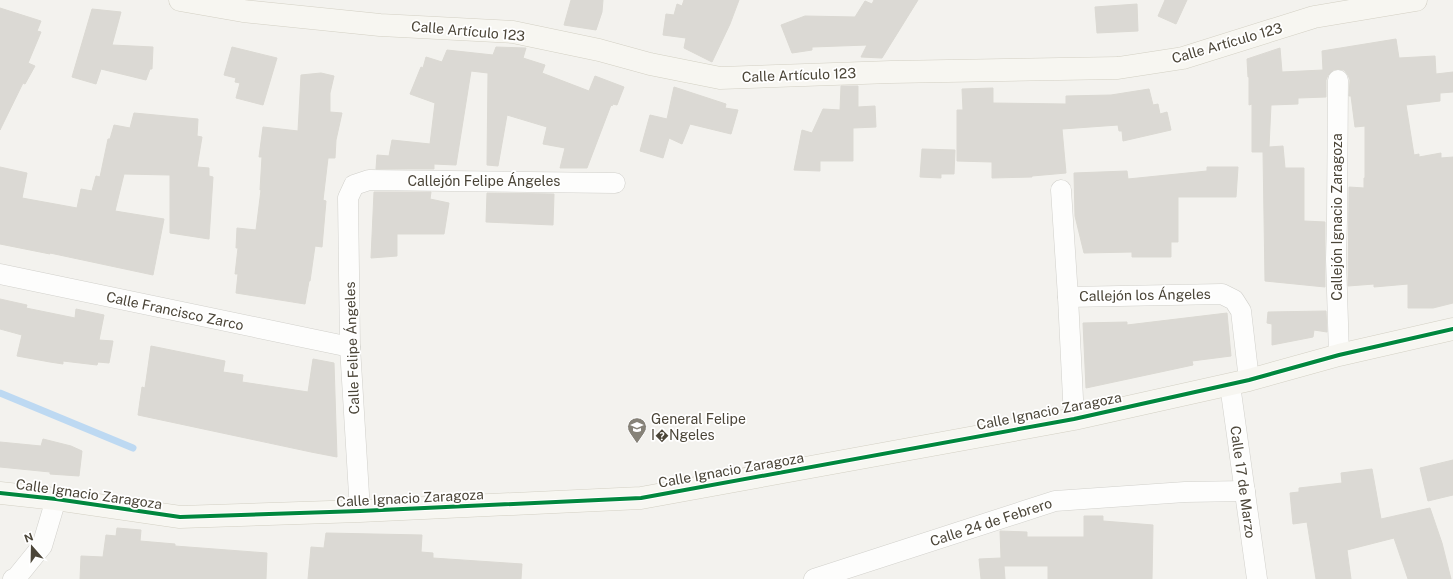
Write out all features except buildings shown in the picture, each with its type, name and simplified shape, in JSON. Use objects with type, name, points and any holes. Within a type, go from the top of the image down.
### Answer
[{"type":"street","name":"Calle Artículo 123","points":[[180,0],[243,11],[380,25],[513,32],[599,50],[650,64],[720,78],[891,72],[1118,68],[1183,58],[1314,16],[1366,4],[1416,0]]},
{"type":"street","name":"Callejón Ignacio Zaragoza","points":[[1338,80],[1336,259],[1339,355]]},
{"type":"street","name":"Callejón Felipe Ángeles","points":[[354,185],[369,180],[615,183]]},
{"type":"street","name":"Calle Felipe Ángeles","points":[[354,185],[348,198],[350,348],[360,511]]},
{"type":"street","points":[[1061,190],[1074,419]]},
{"type":"street","name":"Calle Francisco Zarco","points":[[0,274],[350,348]]},
{"type":"street","name":"Callejón los Ángeles","points":[[1068,297],[1222,294],[1234,300],[1241,311],[1239,383]]},
{"type":"street","name":"Calle Ignacio Zaragoza","points":[[0,493],[56,499],[180,517],[360,511],[641,498],[1074,419],[1239,383],[1339,355],[1453,329]]},
{"type":"street","name":"Calle 17 de Marzo","points":[[1239,383],[1244,491],[1257,579]]},
{"type":"street","name":"Calle 24 de Febrero","points":[[814,579],[1055,501],[1185,492],[1244,491]]},
{"type":"street","points":[[13,579],[16,578],[42,546],[56,499]]},
{"type":"waterway","points":[[0,393],[133,448]]},
{"type":"cycle path","points":[[0,493],[56,499],[180,517],[360,511],[641,498],[1074,419],[1249,380],[1339,355],[1453,329]]},
{"type":"place","name":"General Felipe I�Ngeles","points":[[637,444]]}]
